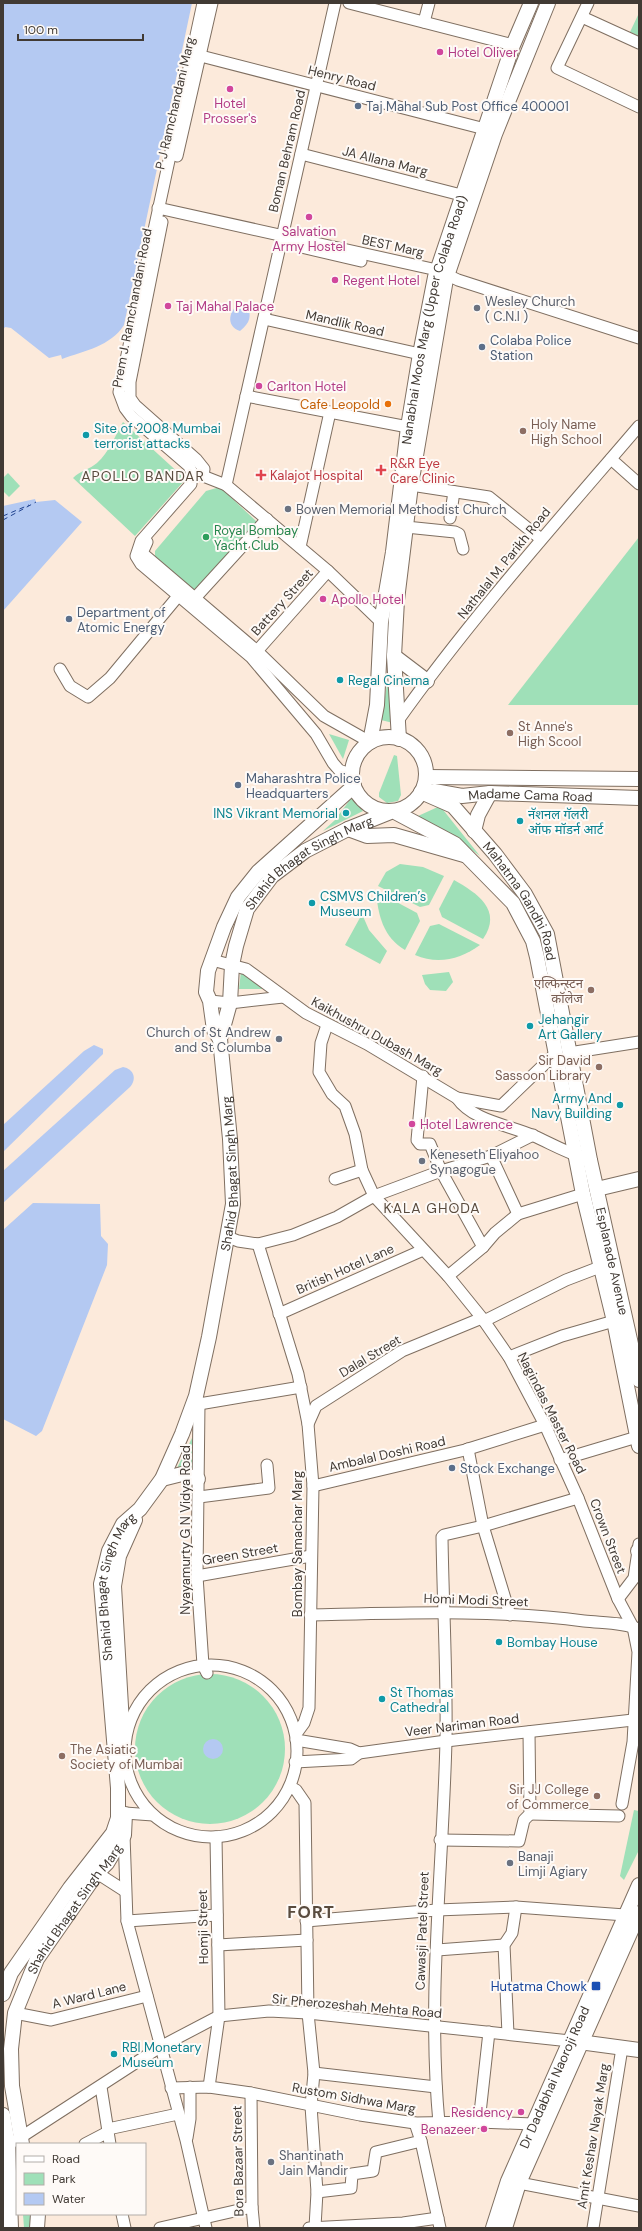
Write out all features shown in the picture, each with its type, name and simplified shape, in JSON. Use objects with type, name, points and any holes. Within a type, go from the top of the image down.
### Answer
[{"type":"main road","name":"Nanabhai Moos Marg (Upper Colaba Road)","points":[[370,742],[376,705],[381,622],[393,552],[408,427],[420,354],[445,276],[485,129],[513,45],[531,3]]},
{"type":"main road","name":"Nanabhai Moos Marg (Upper Colaba Road)","points":[[467,197],[495,134],[548,3]]},
{"type":"main road","name":"Nanabhai Moos Marg (Upper Colaba Road)","points":[[399,738],[394,656],[397,600],[411,485],[445,276]]},
{"type":"main road","points":[[394,656],[427,681]]},
{"type":"main road","points":[[384,737],[399,738],[408,742],[417,749],[423,759],[423,786],[414,802],[404,808],[393,811],[380,810],[368,805],[359,796],[353,781],[355,760],[362,749],[370,742],[384,737]]},
{"type":"main road","name":"Madame Cama Road","points":[[423,786],[639,779]]},
{"type":"main road","points":[[220,1038],[214,1030],[206,984],[208,970],[215,949],[238,897],[258,872],[296,838],[353,781]]},
{"type":"main road","points":[[423,786],[453,806],[474,831]]},
{"type":"main road","name":"Madame Cama Road","points":[[423,786],[445,794],[462,796],[490,793],[639,798]]},
{"type":"main road","points":[[474,831],[478,815],[490,793]]},
{"type":"main road","points":[[393,811],[455,844],[513,903],[533,941],[562,1054],[575,1155],[587,1169],[584,1199],[636,1414],[638,1441]]},
{"type":"main road","name":"Shahid Bhagat Singh Marg","points":[[122,1824],[101,1584],[114,1553],[140,1509],[162,1479],[198,1400],[233,1204],[233,1180],[220,1038],[230,1003],[232,965],[247,909],[272,876],[305,851],[348,829],[393,811]]},
{"type":"main road","points":[[348,829],[367,836],[394,835],[466,856]]},
{"type":"main road","name":"Mahatma Gandhi Road","points":[[474,831],[495,854],[525,894],[547,934],[562,1054],[587,1169],[597,1189]]},
{"type":"main road","points":[[296,838],[305,851]]},
{"type":"main road","points":[[584,1199],[597,1189],[639,1179]]},
{"type":"main road","name":"Esplanade Avenue","points":[[597,1189],[639,1380]]},
{"type":"main road","points":[[162,1479],[182,1474],[198,1479]]},
{"type":"main road","name":"Shahid Bhagat Singh Marg","points":[[8,2219],[14,2143],[11,2049],[15,2013],[23,1988],[37,1959],[97,1873],[107,1862],[122,1824],[122,1709],[114,1586],[114,1553]]},
{"type":"main road","name":"Shahid Bhagat Singh Marg","points":[[3,1994],[12,1973],[70,1888],[113,1833],[122,1824]]},
{"type":"main road","name":"Dr Dadabhai Naoroji Road","points":[[505,2228],[519,2183],[576,2042],[632,1914],[639,1885]]},
{"type":"main road","points":[[576,2042],[639,2050]]},
{"type":"main road","name":"Dr Dadabhai Naoroji Road","points":[[493,2228],[508,2181],[533,2124],[576,2042]]},
{"type":"main road","name":"Shahid Bhagat Singh Marg","points":[[3,2115],[14,2143]]},
{"type":"street","name":"P J Ramchandani Marg","points":[[196,55],[203,3]]},
{"type":"street","name":"P J Ramchandani Marg","points":[[161,212],[196,55],[212,3]]},
{"type":"street","name":"Boman Behram Road","points":[[226,485],[335,3]]},
{"type":"street","points":[[349,3],[513,45]]},
{"type":"street","points":[[424,22],[429,3]]},
{"type":"street","points":[[588,3],[557,68],[639,107]]},
{"type":"street","points":[[582,16],[639,43]]},
{"type":"street","name":"Henry Road","points":[[196,55],[485,129]]},
{"type":"street","name":"JA Allana Marg","points":[[301,154],[467,197]]},
{"type":"street","points":[[161,212],[282,238],[445,276],[639,338]]},
{"type":"street","name":"Prem J. Ramchandani Road","points":[[139,554],[141,542],[189,486],[192,473],[189,466],[131,416],[125,408],[120,392],[161,212]]},
{"type":"street","name":"Prem J. Ramchandani Road","points":[[161,212],[130,382],[130,398],[135,405],[196,459],[204,469],[203,476]]},
{"type":"street","name":"Mandlik Road","points":[[264,319],[420,354]]},
{"type":"street","points":[[246,396],[408,427]]},
{"type":"street","points":[[300,548],[330,412]]},
{"type":"street","name":"Nathalal M. Parikh Road","points":[[397,722],[427,681],[541,539],[639,426]]},
{"type":"street","points":[[611,459],[639,484]]},
{"type":"street","points":[[353,781],[333,763],[316,734],[251,657],[141,564],[139,554],[145,544],[203,476],[226,485],[328,571],[381,622]]},
{"type":"street","points":[[411,485],[489,497],[541,539]]},
{"type":"street","points":[[450,518],[454,492]]},
{"type":"street","points":[[195,598],[267,519]]},
{"type":"street","points":[[406,527],[455,532],[458,534],[463,549]]},
{"type":"street","points":[[139,554],[195,598],[257,651],[324,716],[370,742]]},
{"type":"street","name":"Battery Street","points":[[257,651],[328,571]]},
{"type":"street","points":[[60,669],[70,686],[88,697],[110,678],[179,595]]},
{"type":"street","name":"Kaikhushru Dubash Marg","points":[[212,960],[246,969],[283,997],[327,1025],[367,1044],[423,1076],[457,1098],[464,1108],[492,1121],[533,1135],[575,1155]]},
{"type":"street","points":[[210,1001],[230,1003],[283,997]]},
{"type":"street","name":"Nagindas Master Road","points":[[327,1025],[321,1043],[319,1072],[332,1094],[345,1106],[355,1134],[362,1170],[374,1196],[448,1276],[483,1319],[508,1356],[545,1425],[578,1498]]},
{"type":"street","points":[[492,1121],[501,1106],[562,1054],[639,1042]]},
{"type":"street","points":[[423,1076],[417,1140],[420,1144],[430,1144],[441,1171],[483,1247]]},
{"type":"street","name":"Kaikhushru Dubash Marg","points":[[457,1098],[501,1106]]},
{"type":"street","points":[[228,1237],[258,1244],[319,1225],[374,1196],[441,1171],[491,1156],[533,1135]]},
{"type":"street","points":[[491,1156],[518,1214]]},
{"type":"street","points":[[335,1179],[362,1170]]},
{"type":"street","points":[[448,1276],[483,1247],[495,1233],[518,1214],[584,1199]]},
{"type":"street","name":"Bombay Samachar Marg","points":[[258,1244],[301,1387],[308,1424],[313,1486],[309,1708],[304,1723],[296,1737]]},
{"type":"street","name":"British Hotel Lane","points":[[279,1314],[423,1250]]},
{"type":"street","name":"Dalal Street","points":[[308,1424],[316,1406],[402,1351],[483,1319],[600,1266]]},
{"type":"street","points":[[508,1356],[562,1336],[614,1321]]},
{"type":"street","points":[[198,1400],[301,1387]]},
{"type":"street","name":"Nyayamurty G N Vidya Road","points":[[198,1400],[199,1498],[197,1576],[205,1669]]},
{"type":"street","name":"Ambalal Doshi Road","points":[[313,1486],[468,1449],[545,1425]]},
{"type":"street","points":[[560,1460],[638,1441]]},
{"type":"street","points":[[468,1449],[482,1526],[510,1615]]},
{"type":"street","points":[[199,1498],[269,1488],[268,1465]]},
{"type":"street","points":[[482,1526],[578,1498]]},
{"type":"street","name":"Crown Street","points":[[578,1498],[618,1599],[636,1628]]},
{"type":"street","name":"Cawasji Patel Street","points":[[439,2123],[434,2026],[437,1950],[436,1910],[446,1741],[446,1666],[443,1612],[442,1537],[444,1535],[482,1526]]},
{"type":"street","points":[[618,1599],[634,1578],[639,1549]]},
{"type":"street","name":"Green Street","points":[[197,1576],[312,1556]]},
{"type":"street","name":"Homi Modi Street","points":[[310,1615],[443,1612],[556,1617],[636,1628]]},
{"type":"street","points":[[622,1804],[633,1742],[633,1720],[638,1652],[636,1628]]},
{"type":"street","points":[[231,1667],[245,1671],[263,1681],[278,1696],[289,1714],[296,1737],[295,1771],[290,1787],[280,1802],[262,1820],[252,1827],[234,1834],[216,1837],[193,1835],[179,1830],[152,1815],[138,1798],[128,1777],[127,1728],[138,1704],[155,1684],[178,1671],[231,1667]]},
{"type":"street","points":[[112,1722],[122,1709],[129,1704],[138,1704]]},
{"type":"street","name":"Veer Nariman Road","points":[[296,1737],[350,1749],[359,1753],[446,1741],[633,1720]]},
{"type":"street","points":[[440,1840],[519,1841],[524,1820],[530,1814],[529,1732]]},
{"type":"street","points":[[295,1762],[351,1759],[359,1753]]},
{"type":"street","points":[[290,1787],[296,1790],[305,1802],[308,2013],[314,2073],[311,2106],[317,2192],[312,2228],[367,2224],[439,2223],[421,2141],[415,2123]]},
{"type":"street","points":[[530,1814],[620,1816]]},
{"type":"street","points":[[152,1815],[122,1824],[127,1921],[186,2140],[206,2228]]},
{"type":"street","name":"Homji Street","points":[[209,2087],[219,2016],[216,1837]]},
{"type":"street","points":[[97,1873],[125,1891]]},
{"type":"street","points":[[306,1921],[436,1910],[516,1908],[632,1914]]},
{"type":"street","points":[[508,2034],[504,1945],[512,1933],[516,1908]]},
{"type":"street","points":[[127,1921],[217,1915]]},
{"type":"street","points":[[218,1945],[307,1940]]},
{"type":"street","points":[[437,1950],[504,1945]]},
{"type":"street","name":"A Ward Lane","points":[[15,2013],[51,2020],[147,1996]]},
{"type":"street","name":"Sir Pherozeshah Mehta Road","points":[[14,2143],[160,2047],[219,2016],[270,2011],[308,2013],[576,2042]]},
{"type":"street","points":[[479,2122],[489,2032]]},
{"type":"street","name":"Amit Keshav Nayak Marg","points":[[593,2228],[622,2048]]},
{"type":"street","points":[[314,2073],[436,2087]]},
{"type":"street","points":[[101,2087],[110,2143]]},
{"type":"street","points":[[186,2140],[190,2119],[190,2087]]},
{"type":"street","name":"Rustom Sidhwa Marg","points":[[171,2088],[209,2087],[251,2093],[311,2106],[415,2123],[479,2122],[533,2124]]},
{"type":"street","name":"Bora Bazaar Street","points":[[251,2093],[252,2207],[254,2228]]},
{"type":"street","points":[[87,2143],[108,2130],[178,2114]]},
{"type":"street","points":[[317,2192],[351,2188],[352,2174],[373,2172],[376,2152],[421,2141]]},
{"type":"street","points":[[519,2183],[639,2206]]},
{"type":"street","points":[[160,2228],[252,2207]]},
{"type":"street","points":[[122,2215],[125,2228]]},
{"type":"green space","points":[[639,13],[639,36],[630,32]]},
{"type":"green space","points":[[123,422],[182,476],[184,481],[135,536],[73,478],[101,459]]},
{"type":"green space","points":[[8,473],[20,486],[9,497],[3,491],[3,478]]},
{"type":"green space","name":"Royal Bombay Yacht Club","points":[[220,487],[257,522],[194,593],[155,560],[155,551],[206,491]]},
{"type":"green space","points":[[639,537],[639,705],[508,705]]},
{"type":"green space","points":[[387,685],[389,685],[393,723],[381,720]]},
{"type":"green space","points":[[329,734],[349,740],[343,759]]},
{"type":"green space","points":[[394,755],[397,756],[401,795],[398,801],[387,803],[379,797],[379,793]]},
{"type":"green space","points":[[352,797],[363,811],[323,831],[335,820]]},
{"type":"green space","points":[[440,806],[480,856],[464,844],[418,816]]},
{"type":"green space","points":[[400,864],[423,867],[444,876],[429,905],[420,907],[378,886],[386,872]]},
{"type":"green space","points":[[454,880],[479,897],[489,911],[490,919],[488,929],[483,939],[442,917],[439,909]]},
{"type":"green space","points":[[376,891],[417,913],[420,921],[405,950],[391,939],[383,925],[378,909]]},
{"type":"green space","points":[[362,914],[369,930],[387,951],[380,964],[345,945]]},
{"type":"green space","points":[[439,924],[480,945],[465,954],[449,959],[432,960],[415,955],[430,926]]},
{"type":"green space","points":[[241,971],[266,989],[239,989]]},
{"type":"green space","points":[[449,972],[453,982],[446,991],[430,990],[425,984],[422,975]]},
{"type":"green space","points":[[192,1438],[193,1472],[176,1470]]},
{"type":"green space","points":[[217,1674],[246,1682],[268,1701],[277,1713],[280,1720],[284,1734],[284,1764],[277,1785],[258,1807],[246,1816],[239,1819],[225,1823],[203,1824],[174,1816],[162,1807],[147,1791],[140,1778],[136,1764],[135,1742],[143,1713],[152,1701],[168,1686],[181,1679],[195,1675]]},
{"type":"green space","points":[[634,1810],[639,1811],[639,1850],[624,1880],[620,1876]]},
{"type":"green space","points":[[23,2215],[33,2215],[33,2228],[24,2228]]},
{"type":"water","points":[[3,3],[192,3],[124,325],[119,332],[104,343],[62,359],[61,355],[49,358],[11,328],[5,327],[3,330]]},
{"type":"water","points":[[240,303],[247,305],[250,316],[246,325],[240,331],[232,326],[230,318],[233,310]]},
{"type":"water","points":[[35,499],[36,502],[55,500],[82,522],[3,611],[3,506]]},
{"type":"water","points":[[94,1045],[103,1049],[103,1054],[3,1152],[3,1125],[84,1051]]},
{"type":"water","points":[[123,1067],[132,1072],[134,1078],[130,1087],[3,1203],[3,1171],[115,1070]]},
{"type":"water","points":[[33,1203],[100,1204],[101,1236],[108,1244],[107,1265],[42,1431],[36,1436],[3,1419],[3,1230]]},
{"type":"water","points":[[209,1739],[217,1739],[223,1745],[223,1753],[217,1759],[209,1759],[203,1753],[203,1745]]},
{"type":"ferry route","points":[[3,520],[36,502]]},
{"type":"ferry route","points":[[3,516],[29,505]]},
{"type":"place","name":"Hotel Oliver","points":[[440,52]]},
{"type":"place","name":"Hotel Prosser's","points":[[230,89]]},
{"type":"place","name":"Taj Mahal Sub Post Office 400001","points":[[358,106]]},
{"type":"place","name":"Salvation Army Hostel","points":[[309,217]]},
{"type":"place","name":"Regent Hotel","points":[[335,280]]},
{"type":"place","name":"Taj Mahal Palace","points":[[168,306]]},
{"type":"place","name":"Wesley Church ( C.N.I )","points":[[477,308]]},
{"type":"place","name":"Colaba Police Station","points":[[482,347]]},
{"type":"place","name":"Carlton Hotel","points":[[259,386]]},
{"type":"place","name":"Cafe Leopold","points":[[388,404]]},
{"type":"place","name":"Holy Name High School","points":[[523,431]]},
{"type":"place","name":"Site of 2008 Mumbai terrorist attacks","points":[[86,435]]},
{"type":"place","name":"R&R Eye Care Clinic","points":[[381,470]]},
{"type":"place","name":"Kalajot Hospital","points":[[261,475]]},
{"type":"place","name":"Bowen Memorial Methodist Church","points":[[288,509]]},
{"type":"place","name":"Royal Bombay Yacht Club","points":[[206,537]]},
{"type":"place","name":"Apollo Hotel","points":[[323,599]]},
{"type":"place","name":"Department of Atomic Energy","points":[[69,619]]},
{"type":"place","name":"Regal Cinema","points":[[340,680]]},
{"type":"place","name":"St Anne's High Scool","points":[[510,733]]},
{"type":"place","name":"Maharashtra Police Headquarters","points":[[238,785]]},
{"type":"place","name":"INS Vikrant Memorial","points":[[346,813]]},
{"type":"place","name":"नॅशनल गॅलरी ऑफ मॉडर्न आर्ट","points":[[520,821]]},
{"type":"place","name":"CSMVS Children’s Museum","points":[[312,903]]},
{"type":"place","name":"एल्फिन्स्टन कॉलेज","points":[[591,990]]},
{"type":"place","name":"Jehangir Art Gallery","points":[[530,1026]]},
{"type":"place","name":"Church of St Andrew and St Columba","points":[[279,1039]]},
{"type":"place","name":"Sir David Sassoon Library","points":[[599,1067]]},
{"type":"place","name":"Army And Navy Building","points":[[620,1105]]},
{"type":"place","name":"Hotel Lawrence","points":[[412,1124]]},
{"type":"place","name":"Keneseth Eliyahoo Synagogue","points":[[422,1161]]},
{"type":"place","name":"Stock Exchange","points":[[452,1468]]},
{"type":"place","name":"Bombay House","points":[[499,1642]]},
{"type":"place","name":"St Thomas Cathedral","points":[[382,1699]]},
{"type":"place","name":"The Asiatic Society of Mumbai","points":[[62,1756]]},
{"type":"place","name":"Sir JJ College of Commerce","points":[[597,1796]]},
{"type":"place","name":"Banaji Limji Agiary","points":[[510,1863]]},
{"type":"place","name":"Hutatma Chowk","points":[[596,1986]]},
{"type":"place","name":"RBI Monetary Museum","points":[[114,2054]]},
{"type":"place","name":"Residency","points":[[521,2112]]},
{"type":"place","name":"Benazeer","points":[[484,2129]]},
{"type":"place","name":"Shantinath Jain Mandir","points":[[271,2162]]},
{"type":"district","name":"APOLLO BANDAR","points":[[143,476]]},
{"type":"district","name":"KALA GHODA","points":[[432,1208]]},
{"type":"district","name":"FORT","points":[[311,1912]]}]
